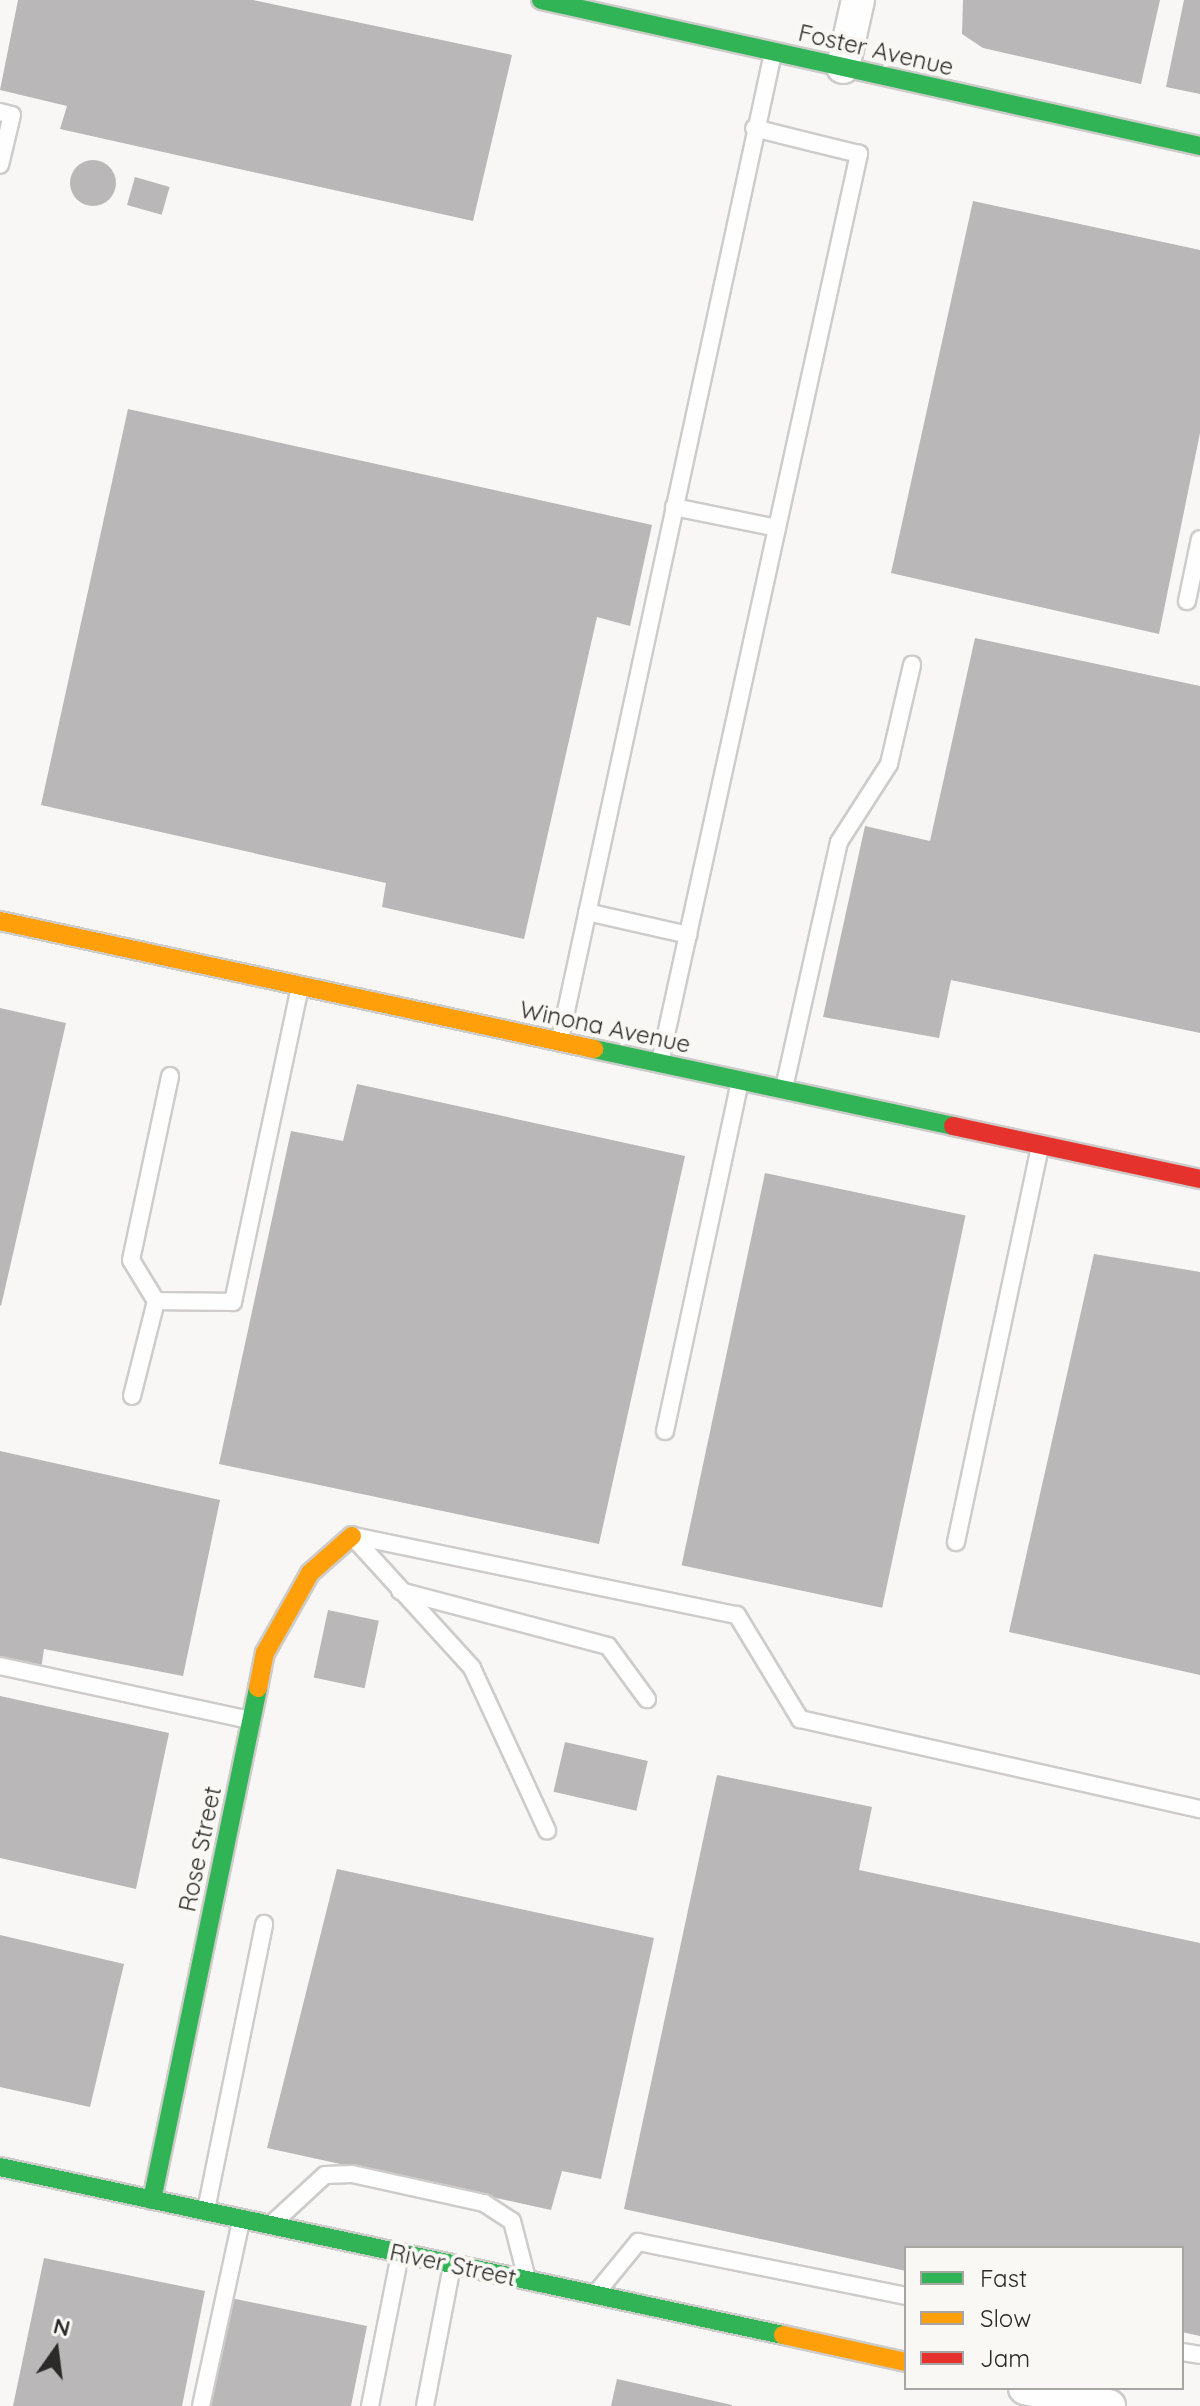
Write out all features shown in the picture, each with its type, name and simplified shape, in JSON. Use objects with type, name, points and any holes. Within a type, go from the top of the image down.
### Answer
[{"type":"street","name":"Foster Avenue","points":[[541,0],[1200,146]]},
{"type":"street","points":[[843,67],[858,0]]},
{"type":"street","name":"Winona Avenue","points":[[0,921],[1200,1179]]},
{"type":"street","name":"Rose Street","points":[[152,2200],[265,1653],[310,1573],[352,1536]]},
{"type":"street","name":"River Street","points":[[0,2167],[904,2362]]},
{"type":"street","points":[[1035,2395],[1109,2406]]},
{"type":"lane","points":[[560,1042],[773,51]]},
{"type":"lane","points":[[0,112],[12,115],[0,165]]},
{"type":"lane","points":[[660,1063],[859,154],[754,128]]},
{"type":"lane","points":[[674,507],[777,528]]},
{"type":"lane","points":[[1187,601],[1200,539]]},
{"type":"lane","points":[[784,1090],[839,842],[889,764],[912,665]]},
{"type":"lane","points":[[587,912],[688,935]]},
{"type":"lane","points":[[156,1301],[233,1302],[300,986]]},
{"type":"lane","points":[[132,1396],[156,1301],[131,1260],[170,1076]]},
{"type":"lane","points":[[665,1431],[740,1081]]},
{"type":"lane","points":[[956,1542],[1041,1145]]},
{"type":"lane","points":[[352,1536],[472,1668],[547,1830]]},
{"type":"lane","points":[[352,1536],[737,1615],[800,1719],[1200,1809]]},
{"type":"lane","points":[[399,1591],[608,1646],[647,1699]]},
{"type":"lane","points":[[0,1666],[251,1721]]},
{"type":"lane","points":[[205,2211],[264,1924]]},
{"type":"lane","points":[[270,2225],[325,2175],[352,2174],[484,2203],[512,2221],[527,2281]]},
{"type":"lane","points":[[201,2406],[241,2219]]},
{"type":"lane","points":[[594,2295],[638,2242],[904,2296]]},
{"type":"lane","points":[[370,2406],[400,2253]]},
{"type":"lane","points":[[425,2406],[452,2265]]},
{"type":"building","points":[[18,0],[253,0],[512,55],[473,221],[60,129],[67,106],[0,90]]},
{"type":"building","points":[[963,0],[1160,0],[1141,84],[983,48],[962,34]]},
{"type":"building","points":[[1184,0],[1200,0],[1200,94],[1166,87]]},
{"type":"building","points":[[93,160],[109,167],[116,183],[109,199],[93,206],[77,199],[70,183],[77,167]]},
{"type":"building","points":[[135,177],[170,187],[162,215],[127,205]]},
{"type":"building","points":[[973,201],[1200,250],[1200,433],[1159,634],[891,573]]},
{"type":"building","points":[[128,409],[652,525],[630,626],[597,617],[524,939],[382,907],[386,883],[41,805]]},
{"type":"building","points":[[975,638],[1200,686],[1200,1033],[951,980],[939,1038],[823,1017],[865,826],[930,841]]},
{"type":"building","points":[[0,1008],[66,1023],[1,1306],[0,1305]]},
{"type":"building","points":[[357,1084],[685,1156],[599,1544],[219,1464],[291,1131],[343,1141]]},
{"type":"building","points":[[765,1173],[966,1216],[882,1608],[682,1565]]},
{"type":"building","points":[[1094,1254],[1200,1272],[1200,1675],[1009,1632]]},
{"type":"building","points":[[0,1451],[220,1500],[183,1676],[44,1649],[41,1670],[0,1661]]},
{"type":"building","points":[[328,1610],[379,1621],[365,1688],[314,1677]]},
{"type":"building","points":[[0,1696],[169,1733],[136,1889],[0,1858]]},
{"type":"building","points":[[565,1742],[648,1761],[636,1811],[554,1792]]},
{"type":"building","points":[[717,1775],[872,1807],[859,1870],[1200,1943],[1200,2336],[1184,2332],[1184,2246],[904,2246],[904,2271],[624,2209]]},
{"type":"building","points":[[337,1869],[654,1938],[601,2179],[562,2171],[551,2210],[267,2148]]},
{"type":"building","points":[[0,1935],[124,1964],[90,2107],[0,2087]]},
{"type":"building","points":[[44,2258],[205,2291],[182,2406],[13,2406]]},
{"type":"building","points":[[231,2298],[367,2326],[351,2406],[210,2406]]},
{"type":"building","points":[[617,2379],[732,2405],[732,2406],[611,2406]]},
{"type":"traffic: fast","points":[[541,0],[1200,146]]},
{"type":"traffic: fast","points":[[594,1049],[953,1126]]},
{"type":"traffic: fast","points":[[152,2200],[258,1688]]},
{"type":"traffic: fast","points":[[0,2167],[783,2335]]},
{"type":"traffic: slow","points":[[0,921],[594,1049]]},
{"type":"traffic: slow","points":[[258,1688],[265,1653],[310,1573],[352,1536]]},
{"type":"traffic: slow","points":[[783,2335],[904,2362]]},
{"type":"traffic: jam","points":[[953,1126],[1200,1179]]}]
